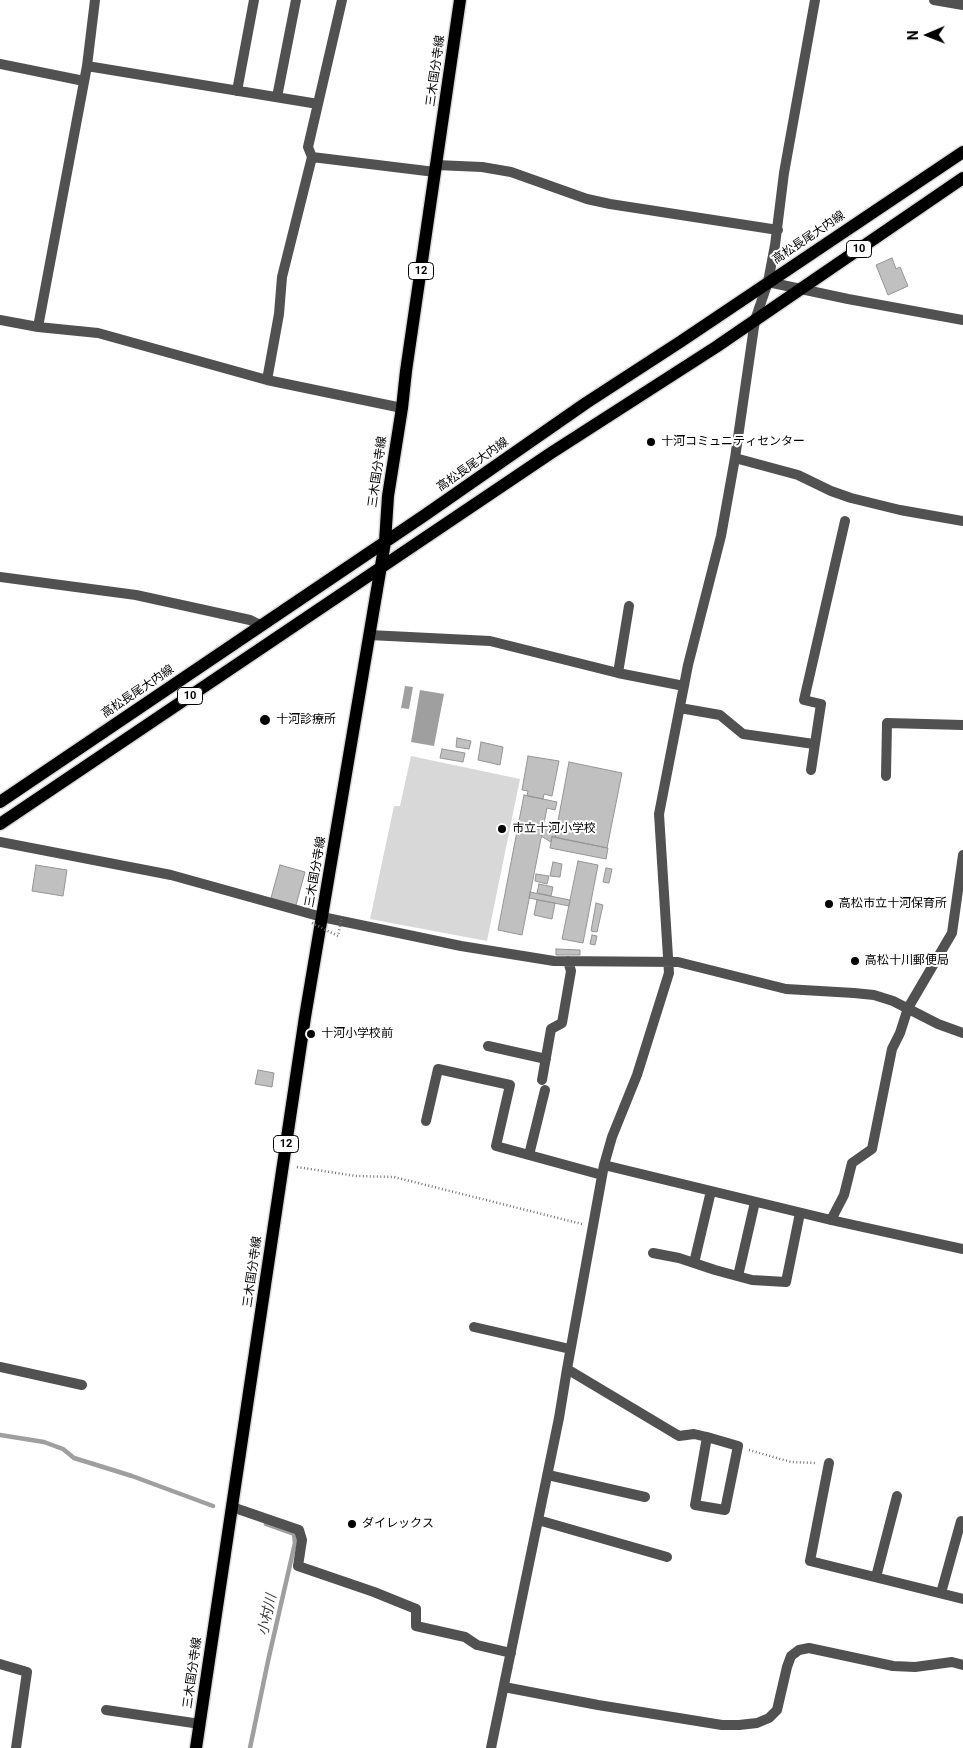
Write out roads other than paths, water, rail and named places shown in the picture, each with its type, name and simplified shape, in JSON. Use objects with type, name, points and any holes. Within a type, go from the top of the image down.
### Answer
[{"type":"main road","name":"三木国分寺線","points":[[196,1748],[305,1017],[317,920],[384,542],[388,496],[460,0]]},
{"type":"main road","name":"高松長尾大内線","points":[[0,802],[586,403],[963,152]]},
{"type":"main road","name":"10","points":[[0,824],[552,453],[800,290],[963,178]]},
{"type":"street","points":[[38,327],[87,66],[95,0]]},
{"type":"street","points":[[237,91],[254,0]]},
{"type":"street","points":[[277,97],[296,0]]},
{"type":"street","points":[[266,380],[279,314],[282,278],[312,157],[308,146],[342,0]]},
{"type":"street","points":[[491,1748],[548,1475],[603,1170],[612,1137],[637,1075],[669,973],[659,814],[684,686],[721,536],[735,458],[755,320],[768,282],[778,230],[784,173],[815,0]]},
{"type":"street","points":[[934,0],[963,5]]},
{"type":"street","points":[[0,64],[84,82]]},
{"type":"street","points":[[87,66],[318,104]]},
{"type":"street","points":[[312,157],[436,168],[482,167],[511,172],[587,199],[610,204],[778,230]]},
{"type":"street","points":[[768,282],[800,290],[963,320]]},
{"type":"street","points":[[0,320],[38,327],[98,332],[266,380],[402,408]]},
{"type":"street","points":[[735,458],[798,475],[831,491],[851,498],[900,510],[963,521]]},
{"type":"street","points":[[811,770],[821,704],[804,700],[845,521]]},
{"type":"street","points":[[0,577],[136,595],[250,620],[260,625]]},
{"type":"street","points":[[618,673],[629,606]]},
{"type":"street","points":[[369,635],[490,641],[618,673],[684,686]]},
{"type":"street","points":[[680,708],[720,715],[743,734],[814,744]]},
{"type":"street","points":[[886,776],[887,723],[963,725]]},
{"type":"street","points":[[0,842],[171,875],[317,920],[461,946],[554,961],[678,962],[786,989],[854,992],[893,1001],[938,1024],[963,1033]]},
{"type":"street","points":[[832,1220],[844,1195],[852,1163],[872,1149],[892,1049],[900,1033],[908,1008],[952,933],[963,857]]},
{"type":"street","points":[[530,1155],[544,1085],[551,1029],[562,1023],[571,971],[568,961]]},
{"type":"street","points":[[488,1046],[546,1059]]},
{"type":"street","points":[[426,1121],[438,1069],[510,1085],[496,1146],[530,1155],[710,1191],[963,1249]]},
{"type":"street","points":[[694,1263],[710,1191]]},
{"type":"street","points":[[738,1276],[755,1202]]},
{"type":"street","points":[[653,1253],[679,1258],[752,1280],[786,1282],[800,1213]]},
{"type":"street","points":[[474,1327],[570,1349]]},
{"type":"street","points":[[0,1367],[82,1385]]},
{"type":"street","points":[[567,1369],[679,1436],[694,1434],[707,1437],[738,1446],[725,1510],[695,1505],[707,1437]]},
{"type":"street","points":[[829,1463],[810,1561],[963,1599]]},
{"type":"street","points":[[548,1475],[645,1497]]},
{"type":"street","points":[[876,1577],[896,1496]]},
{"type":"street","points":[[232,1507],[299,1530],[302,1540],[298,1566],[416,1608],[416,1626],[465,1637],[477,1645],[511,1653]]},
{"type":"street","points":[[538,1520],[667,1557]]},
{"type":"street","points":[[941,1593],[961,1520]]},
{"type":"street","points":[[504,1687],[598,1705],[713,1723],[739,1725],[757,1723],[769,1718],[777,1710],[791,1656],[799,1650],[809,1648],[893,1666],[915,1667],[952,1662],[963,1665]]},
{"type":"street","points":[[0,1664],[27,1672],[16,1748]]},
{"type":"street","points":[[106,1710],[200,1724]]},
{"type":"waterway","name":"小村川","points":[[0,1435],[44,1442],[63,1449],[74,1458],[132,1476],[213,1506]]},
{"type":"waterway","name":"小村川","points":[[250,1748],[295,1543],[294,1534],[266,1524]]},
{"type":"place","name":"十河コミュニティセンター","points":[[651,442]]},
{"type":"place","name":"十河診療所","points":[[265,720]]},
{"type":"place","name":"市立十河小学校","points":[[502,829]]},
{"type":"place","name":"高松市立十河保育所","points":[[829,904]]},
{"type":"place","name":"高松十川郵便局","points":[[855,961]]},
{"type":"place","name":"十河小学校前","points":[[311,1034]]},
{"type":"place","name":"ダイレックス","points":[[352,1524]]}]
